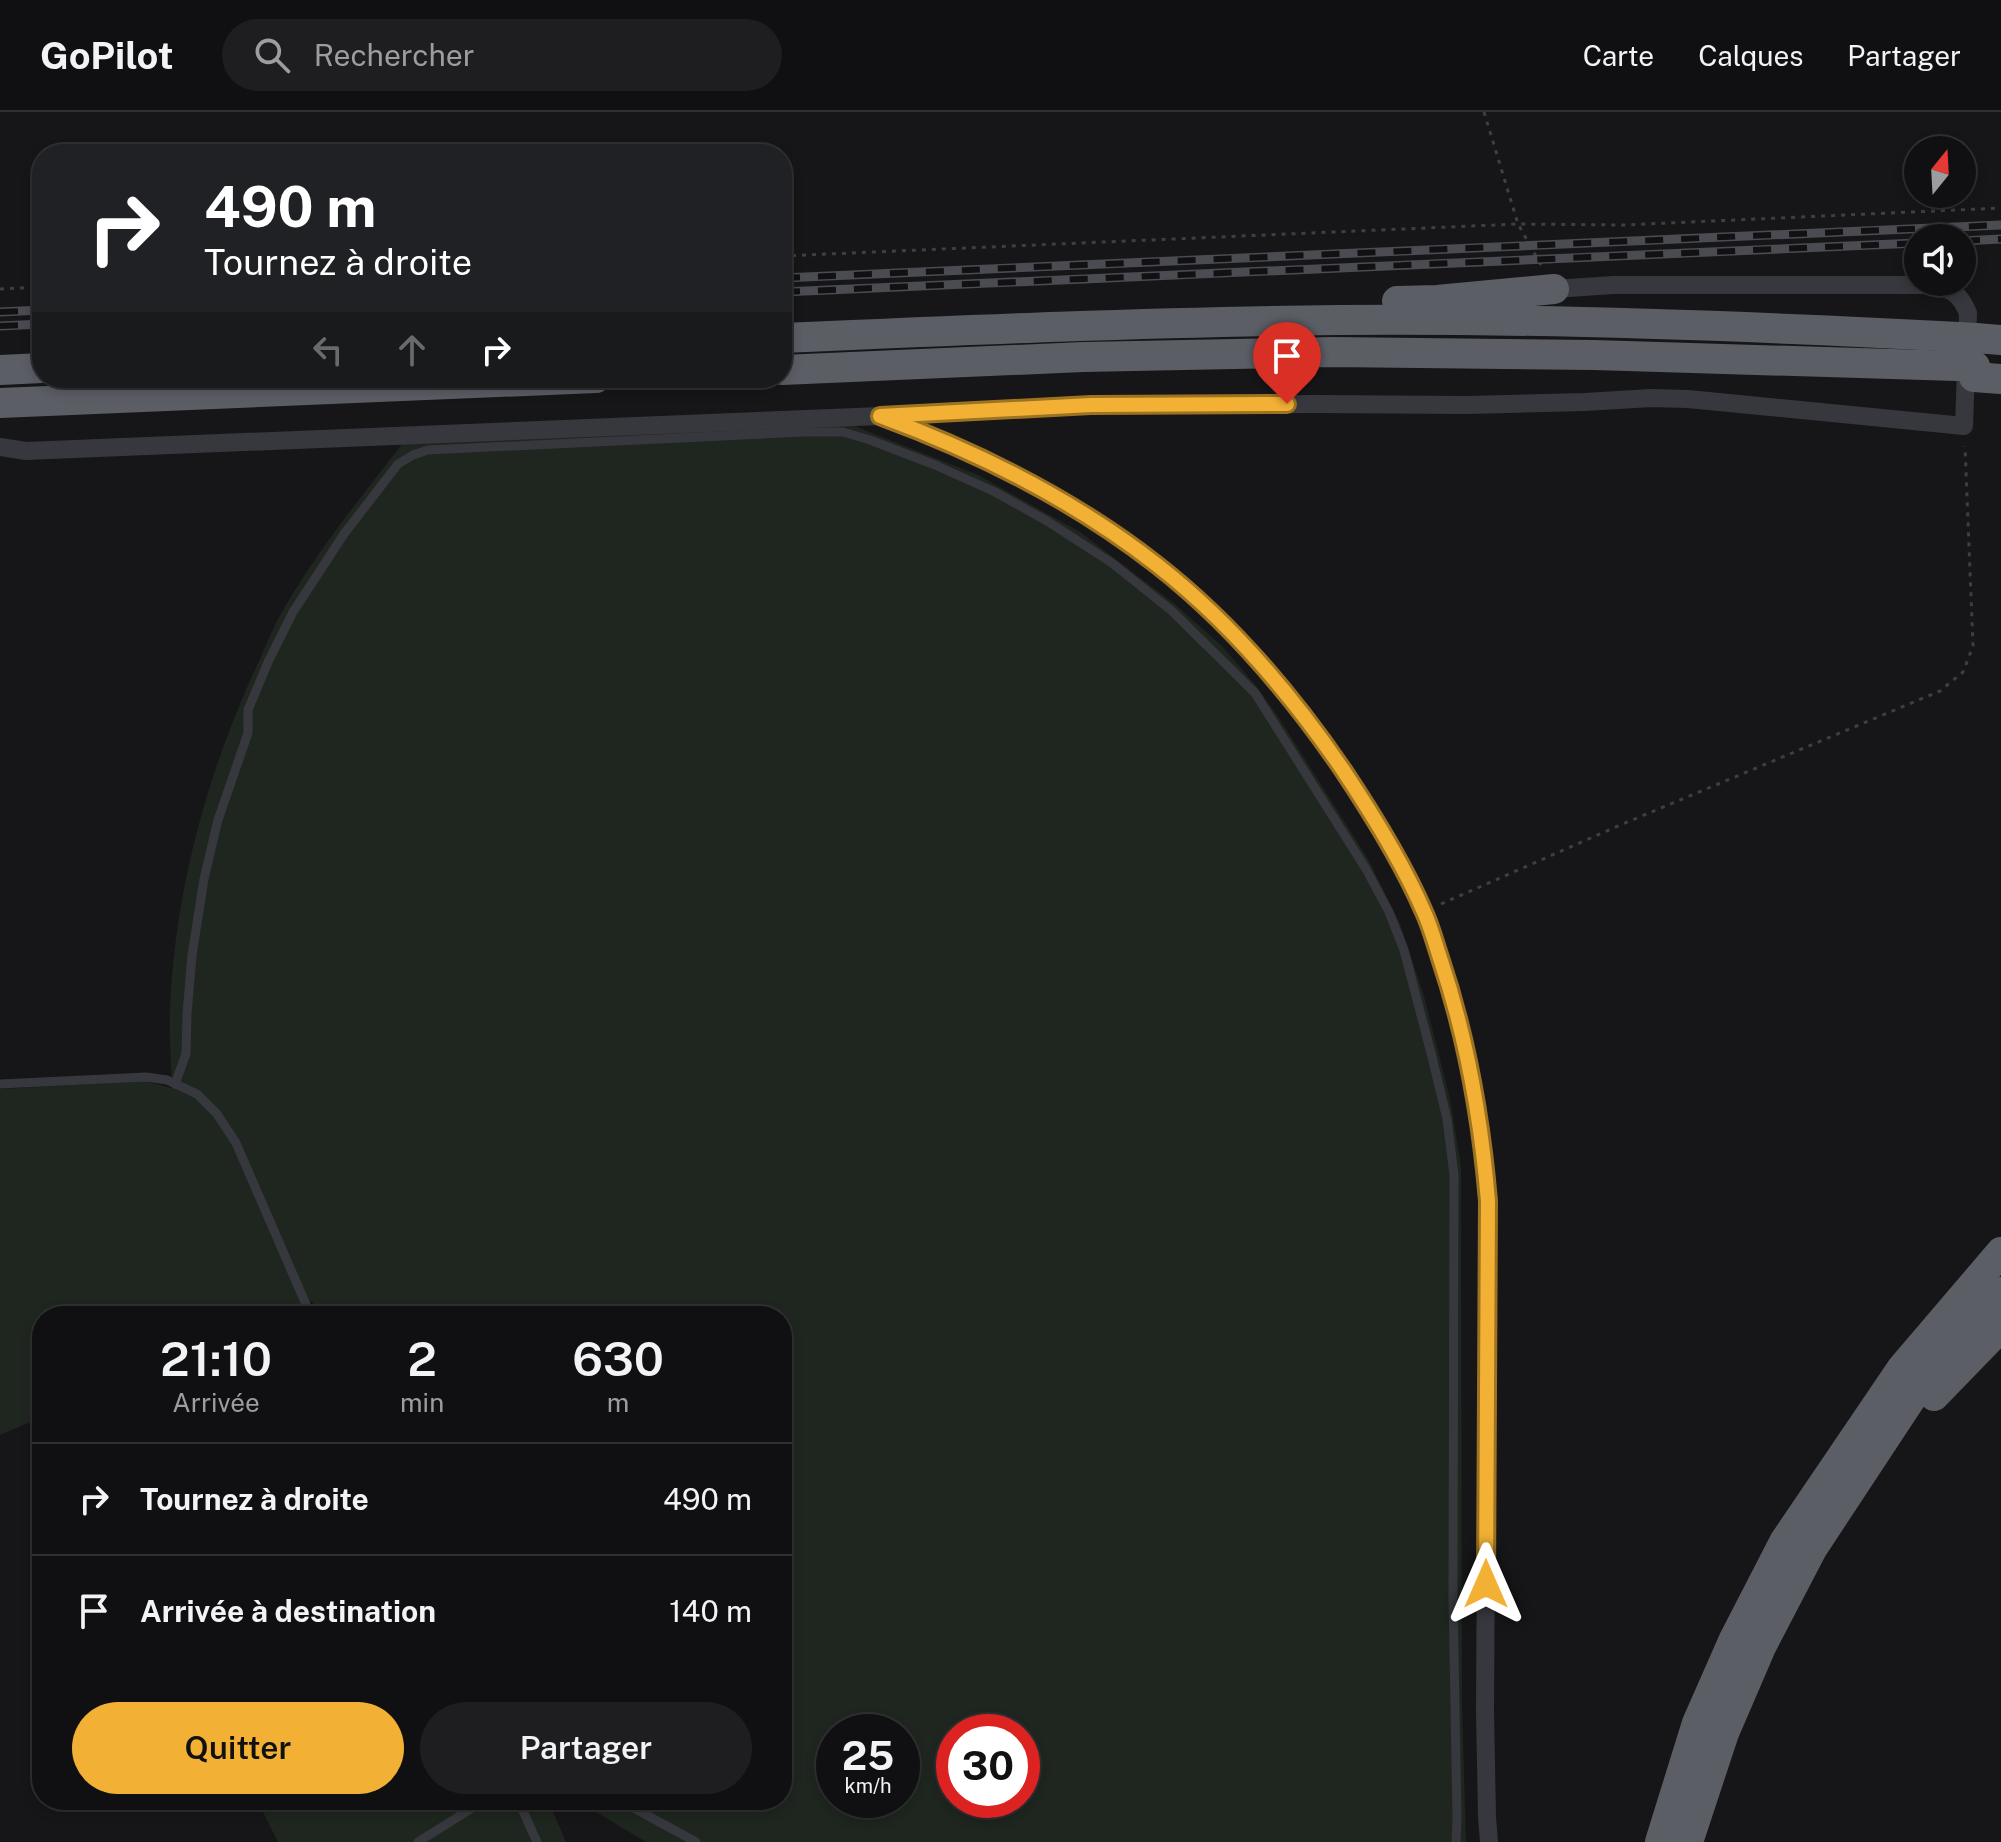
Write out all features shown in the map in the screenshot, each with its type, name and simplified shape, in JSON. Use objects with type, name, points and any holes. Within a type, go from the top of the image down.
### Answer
[{"type":"highway","points":[[1081,326],[1554,289]]},
{"type":"highway","points":[[792,338],[1338,320],[1572,321],[1777,327],[1978,361]]},
{"type":"highway","points":[[792,370],[1083,357],[1333,352],[1594,355],[1821,363],[1978,361]]},
{"type":"highway","points":[[0,370],[32,368]]},
{"type":"highway","points":[[0,403],[358,388]]},
{"type":"highway","points":[[1660,1842],[1697,1723],[1734,1639],[1784,1542],[1902,1368],[2001,1252]]},
{"type":"highway","points":[[1688,1842],[1724,1733],[1761,1647],[1812,1549],[1924,1379],[2001,1292]]},
{"type":"highway","points":[[1868,1463],[2001,1327]]},
{"type":"street","points":[[0,447],[26,451],[1091,405],[1467,405],[1651,398],[1729,402],[1964,426],[1968,313],[1963,301],[1947,289],[1933,285],[1613,285],[1554,289]]},
{"type":"street","points":[[880,416],[980,457],[1077,510],[1136,549],[1199,601],[1263,665],[1330,751],[1374,819],[1424,912],[1466,1044],[1483,1146],[1488,1201],[1485,1711],[1489,1842]]},
{"type":"lane","points":[[175,1084],[186,1054],[192,955],[204,879],[218,820],[248,733],[248,710],[293,612],[344,534],[398,464],[428,450],[843,432],[935,465],[995,492],[1047,521],[1112,563],[1172,611],[1255,693],[1366,869],[1389,912],[1404,950],[1447,1119],[1454,1175],[1456,1842]]},
{"type":"lane","points":[[0,1084],[146,1077],[167,1080],[197,1094],[217,1114],[236,1143],[307,1306]]},
{"type":"lane","points":[[418,1842],[469,1810]]},
{"type":"lane","points":[[523,1810],[537,1842]]},
{"type":"lane","points":[[637,1810],[696,1842]]},
{"type":"path","points":[[1484,112],[1518,224],[1554,289]]},
{"type":"path","points":[[792,256],[1518,224],[1624,225],[2001,208]]},
{"type":"path","points":[[0,289],[32,287]]},
{"type":"path","points":[[1424,912],[1618,826],[1940,691],[1963,672],[1973,646],[1964,426]]},
{"type":"shaded area","points":[[847,423],[978,475],[1080,532],[1176,605],[1223,647],[1279,718],[1368,859],[1400,924],[1424,996],[1450,1099],[1461,1166],[1462,1707],[1466,1842],[646,1842],[593,1810],[792,1810],[792,1306],[314,1306],[312,1301],[301,1306],[32,1306],[32,1421],[0,1435],[0,1089],[144,1081],[172,1088],[170,1009],[173,966],[195,838],[235,716],[277,621],[305,574],[403,443]]},
{"type":"shaded area","points":[[262,1810],[552,1810],[566,1842],[278,1842]]},
{"type":"railway","points":[[792,278],[2001,225]]},
{"type":"railway","points":[[1976,240],[2001,239]]},
{"type":"railway","points":[[792,292],[1904,244]]},
{"type":"railway","points":[[0,312],[32,310]]},
{"type":"railway","points":[[0,326],[32,324]]},
{"type":"route","points":[[1287,404],[1091,405],[880,416],[931,435],[1000,467],[1090,518],[1158,565],[1230,630],[1263,665],[1330,751],[1361,796],[1394,854],[1424,912],[1453,998],[1466,1044],[1483,1146],[1488,1201],[1486,1584]]}]
